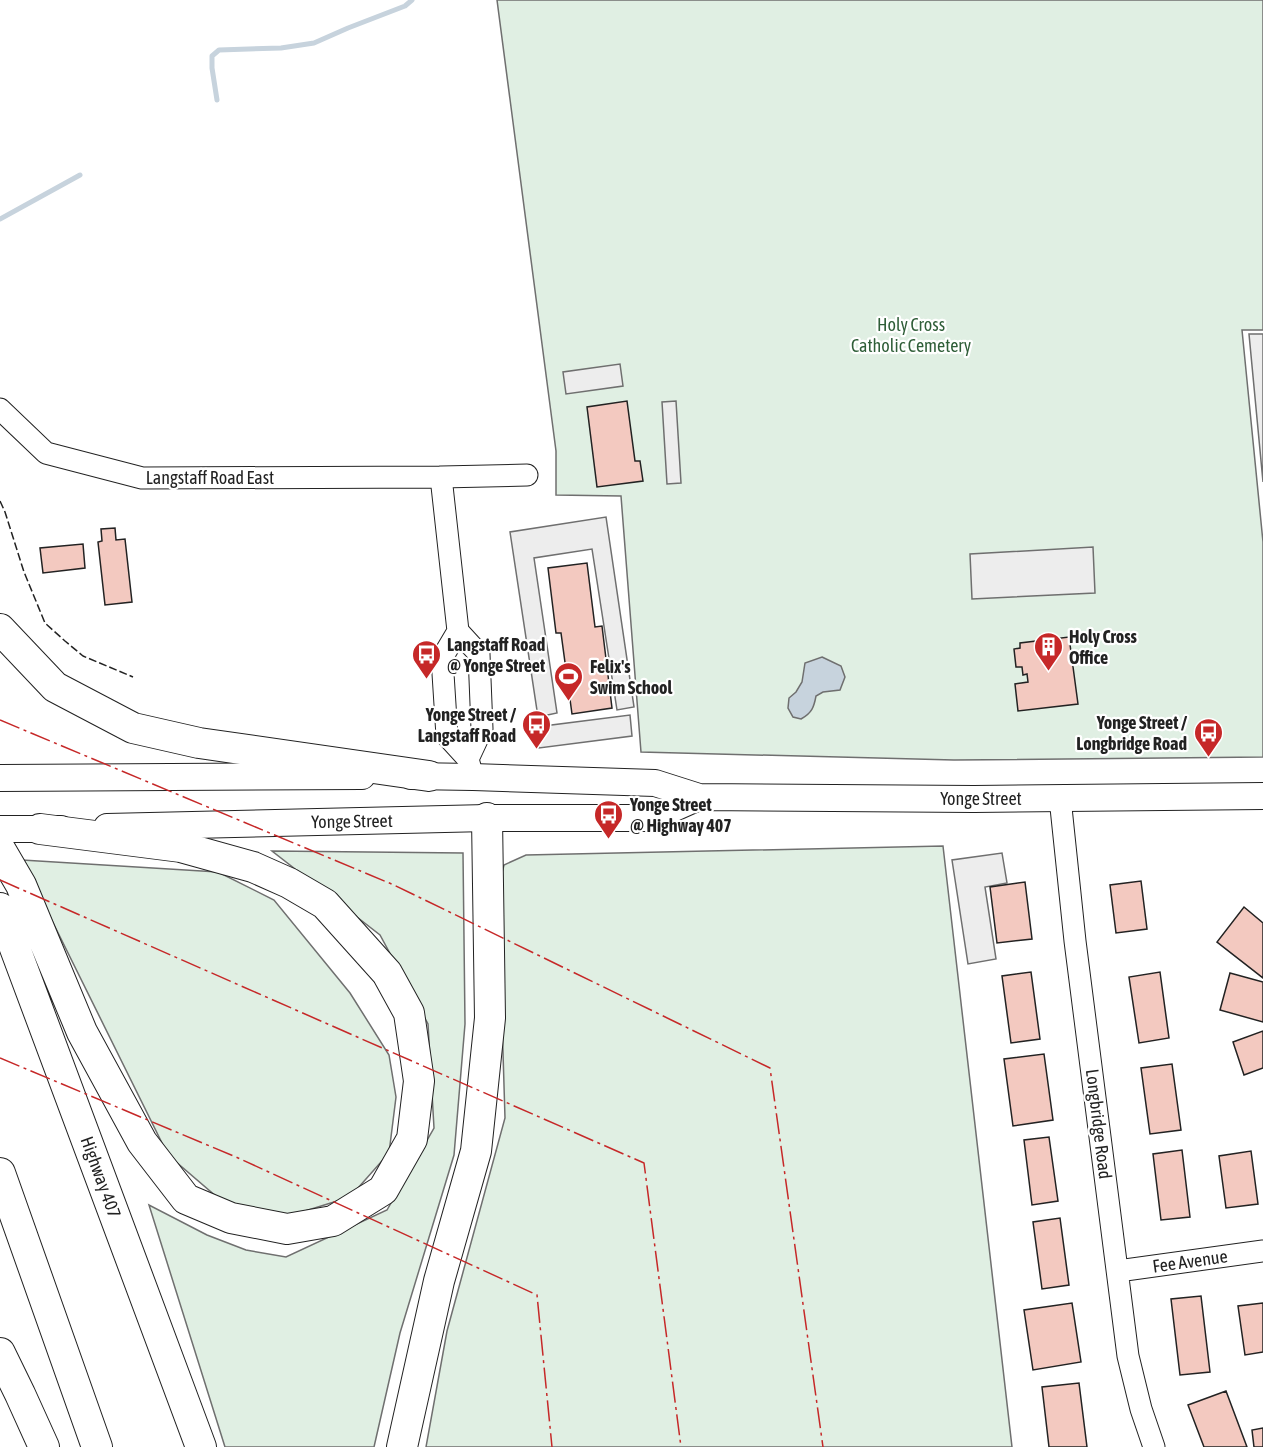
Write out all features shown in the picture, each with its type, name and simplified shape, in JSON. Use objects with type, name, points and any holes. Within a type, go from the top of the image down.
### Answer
[{"type":"highway","points":[[0,629],[55,687],[133,728],[199,743],[429,776]]},
{"type":"highway","points":[[402,1447],[439,1281],[476,1151],[490,1018],[487,818]]},
{"type":"highway","points":[[0,849],[21,885],[81,1032],[142,1142],[186,1199],[231,1218],[286,1229],[333,1221],[383,1190],[412,1139],[419,1080],[409,1013],[387,973],[325,904],[289,883],[253,867],[181,847],[39,829]]},
{"type":"highway","name":"Highway 407","points":[[0,908],[201,1447]]},
{"type":"highway","points":[[0,1173],[97,1447]]},
{"type":"highway","points":[[0,1353],[44,1447]]},
{"type":"main road","name":"Yonge Street","points":[[0,778],[429,776],[471,768],[655,783],[699,797],[1263,796]]},
{"type":"main road","points":[[471,768],[487,818]]},
{"type":"main road","name":"Yonge Street","points":[[0,829],[487,818],[652,818],[699,797]]},
{"type":"street","name":"Langstaff Road East","points":[[0,409],[46,453],[142,478],[527,475]]},
{"type":"street","points":[[441,477],[458,631],[479,654],[482,729],[471,768]]},
{"type":"street","points":[[458,631],[442,658],[447,736],[471,768]]},
{"type":"street","name":"Longbridge Road","points":[[1060,798],[1075,941],[1128,1356],[1141,1409],[1154,1447]]},
{"type":"street","name":"Fee Avenue","points":[[1118,1270],[1263,1251]]},
{"type":"green space","name":"Holy Cross Catholic Cemetery","points":[[497,0],[1263,0],[1263,330],[1242,330],[1263,542],[1263,757],[954,760],[641,752],[621,496],[556,495],[556,451]]},
{"type":"green space","points":[[943,846],[1012,1447],[426,1447],[447,1331],[505,1118],[498,888],[504,865],[526,855]]},
{"type":"green space","points":[[272,851],[463,853],[465,1024],[454,1155],[400,1333],[374,1447],[225,1447],[149,1205],[207,1235],[246,1250],[286,1257],[387,1210],[434,1128],[428,1024],[380,935]]},
{"type":"green space","points":[[22,860],[218,872],[274,900],[350,993],[389,1055],[396,1097],[389,1153],[350,1197],[289,1216],[224,1203],[168,1155]]},
{"type":"shaded area","points":[[1249,334],[1263,334],[1263,482]]},
{"type":"shaded area","points":[[620,364],[623,386],[566,394],[563,372]]},
{"type":"shaded area","points":[[676,401],[681,483],[667,484],[662,402]]},
{"type":"shaded area","points":[[606,517],[634,707],[617,710],[592,549],[534,558],[557,713],[538,717],[510,532]]},
{"type":"shaded area","points":[[1093,547],[1095,593],[972,599],[970,554]]},
{"type":"shaded area","points":[[822,657],[841,666],[845,677],[840,690],[823,692],[816,696],[808,714],[801,719],[793,717],[788,708],[789,698],[802,682],[805,663]]},
{"type":"shaded area","points":[[630,715],[632,736],[539,748],[536,727]]},
{"type":"shaded area","points":[[1002,853],[1007,883],[985,887],[996,959],[968,964],[952,860]]},
{"type":"building","points":[[627,401],[635,461],[640,461],[643,481],[597,487],[587,407]]},
{"type":"building","points":[[115,528],[116,540],[125,539],[132,602],[105,605],[98,542],[102,541],[101,529]]},
{"type":"building","points":[[83,544],[85,568],[43,573],[40,548]]},
{"type":"building","points":[[587,563],[595,627],[602,626],[612,708],[572,714],[561,633],[556,633],[548,568]]},
{"type":"building","name":"Holy Cross Office","points":[[1069,637],[1078,704],[1018,711],[1015,684],[1028,682],[1027,674],[1023,675],[1022,667],[1016,667],[1014,649],[1020,648],[1020,643]]},
{"type":"building","points":[[1141,881],[1147,929],[1116,933],[1110,885]]},
{"type":"building","points":[[1025,882],[1032,939],[997,943],[990,887]]},
{"type":"building","points":[[1244,907],[1263,923],[1263,978],[1217,942]]},
{"type":"building","points":[[1031,972],[1040,1039],[1011,1043],[1002,976]]},
{"type":"building","points":[[1160,972],[1169,1038],[1139,1043],[1129,977]]},
{"type":"building","points":[[1230,973],[1263,982],[1263,1022],[1220,1010]]},
{"type":"building","points":[[1263,1031],[1263,1068],[1244,1075],[1233,1042]]},
{"type":"building","points":[[1044,1054],[1053,1120],[1013,1126],[1004,1059]]},
{"type":"building","points":[[1172,1064],[1181,1130],[1150,1134],[1141,1068]]},
{"type":"building","points":[[1049,1137],[1058,1201],[1032,1205],[1024,1140]]},
{"type":"building","points":[[1182,1150],[1190,1217],[1161,1220],[1153,1154]]},
{"type":"building","points":[[1251,1151],[1258,1204],[1226,1208],[1219,1156]]},
{"type":"building","points":[[1060,1218],[1069,1285],[1042,1289],[1033,1222]]},
{"type":"building","points":[[1201,1296],[1210,1372],[1180,1375],[1171,1299]]},
{"type":"building","points":[[1072,1303],[1081,1362],[1033,1370],[1024,1310]]},
{"type":"building","points":[[1263,1303],[1263,1352],[1245,1355],[1238,1306]]},
{"type":"building","points":[[1079,1383],[1087,1447],[1049,1447],[1042,1387]]},
{"type":"building","points":[[1226,1391],[1247,1447],[1204,1447],[1188,1405]]},
{"type":"building","points":[[1263,1428],[1263,1447],[1254,1447],[1252,1430]]},
{"type":"waterway","points":[[217,100],[212,56],[219,50],[281,48],[314,43],[405,6],[412,0]]},
{"type":"waterway","points":[[0,219],[80,175]]},
{"type":"fence","points":[[0,501],[24,572],[45,623],[83,656],[133,677]]},
{"type":"power","points":[[0,720],[394,885],[770,1068],[823,1447]]},
{"type":"power","points":[[0,880],[644,1163],[681,1447]]},
{"type":"power","points":[[0,1058],[236,1157],[537,1295],[552,1447]]},
{"type":"place","name":"Holy Cross Office","points":[[1048,672]]},
{"type":"place","name":"Langstaff Road @ Yonge Street","points":[[426,680]]},
{"type":"place","name":"Felix's Swim School","points":[[569,702]]},
{"type":"place","name":"Yonge Street / Langstaff Road","points":[[537,750]]},
{"type":"place","name":"Yonge Street / Longbridge Road","points":[[1208,758]]},
{"type":"place","name":"Yonge Street @ Highway 407","points":[[609,840]]}]
